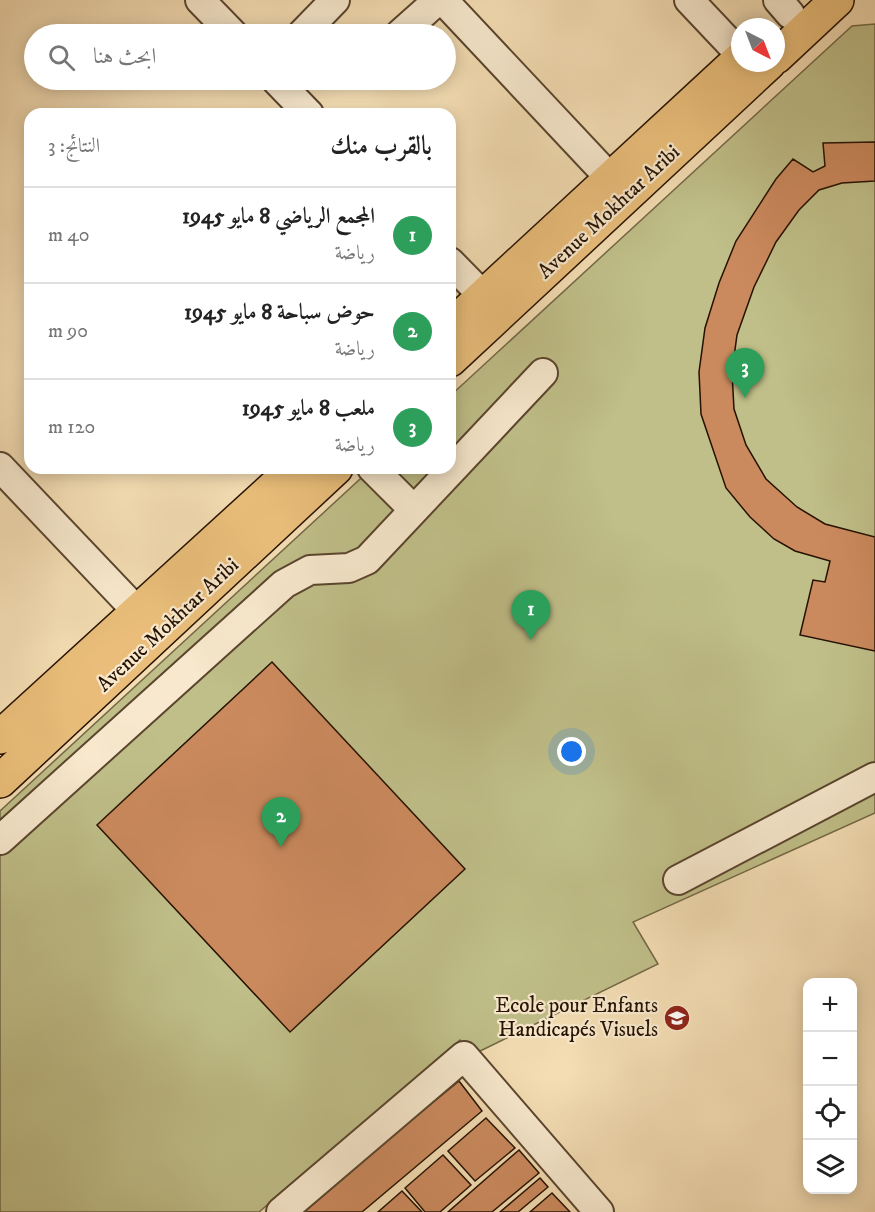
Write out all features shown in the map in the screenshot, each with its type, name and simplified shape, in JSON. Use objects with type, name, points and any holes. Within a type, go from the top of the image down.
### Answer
[{"type":"main road","name":"Avenue Mokhtar Aribi","points":[[785,39],[837,0]]},
{"type":"main road","name":"Avenue Mokhtar Aribi","points":[[456,352],[492,305],[618,186],[744,72]]},
{"type":"main road","name":"Avenue Mokhtar Aribi","points":[[456,324],[492,305]]},
{"type":"main road","name":"Avenue Mokhtar Aribi","points":[[0,737],[288,474]]},
{"type":"main road","name":"Avenue Mokhtar Aribi","points":[[0,780],[330,474]]},
{"type":"street","points":[[200,0],[223,24]]},
{"type":"street","points":[[312,24],[335,0]]},
{"type":"street","points":[[411,24],[438,0]]},
{"type":"street","points":[[443,0],[618,186]]},
{"type":"street","points":[[692,1],[731,39]]},
{"type":"street","points":[[286,90],[303,108]]},
{"type":"street","points":[[456,268],[492,305]]},
{"type":"street","points":[[456,465],[543,373]]},
{"type":"street","points":[[0,467],[159,634]]},
{"type":"street","points":[[378,474],[414,510]]},
{"type":"street","points":[[0,840],[284,584],[310,570],[358,565],[367,560],[448,474]]},
{"type":"street","points":[[678,880],[875,777]]},
{"type":"street","points":[[281,1212],[464,1056],[599,1212]]},
{"type":"shaded area","points":[[875,24],[875,813],[633,922],[658,964],[474,1054],[460,1040],[259,1212],[0,1212],[0,811],[365,474],[456,474],[456,390],[852,26]]},
{"type":"building","points":[[875,142],[875,181],[842,183],[819,190],[799,210],[776,242],[754,287],[737,335],[732,372],[734,409],[746,445],[766,479],[797,507],[825,524],[875,537],[875,651],[800,635],[813,580],[825,582],[830,561],[795,551],[774,539],[750,517],[726,488],[701,414],[699,372],[705,328],[719,283],[736,241],[776,179],[793,159],[813,172],[825,166],[823,143]]},
{"type":"building","points":[[272,662],[465,869],[290,1032],[97,825]]},
{"type":"building","points":[[459,1081],[482,1111],[362,1212],[298,1212]]},
{"type":"building","points":[[486,1118],[515,1148],[475,1181],[448,1151]]},
{"type":"building","points":[[519,1150],[539,1173],[492,1212],[448,1212]]},
{"type":"building","points":[[443,1155],[471,1185],[440,1212],[425,1212],[405,1188]]},
{"type":"building","points":[[540,1178],[548,1187],[518,1212],[500,1212]]},
{"type":"building","points":[[402,1191],[422,1212],[378,1212]]},
{"type":"building","points":[[552,1193],[570,1212],[530,1212]]},
{"type":"place","name":"ملعب 8 مايو 1945","points":[[745,398]]},
{"type":"place","name":"المجمع الرياضي 8 مايو 1945","points":[[531,640]]},
{"type":"place","name":"حوض سباحة 8 مايو 1945","points":[[281,847]]},
{"type":"place","name":"Ecole pour Enfants Handicapés Visuels","points":[[677,1018]]}]
